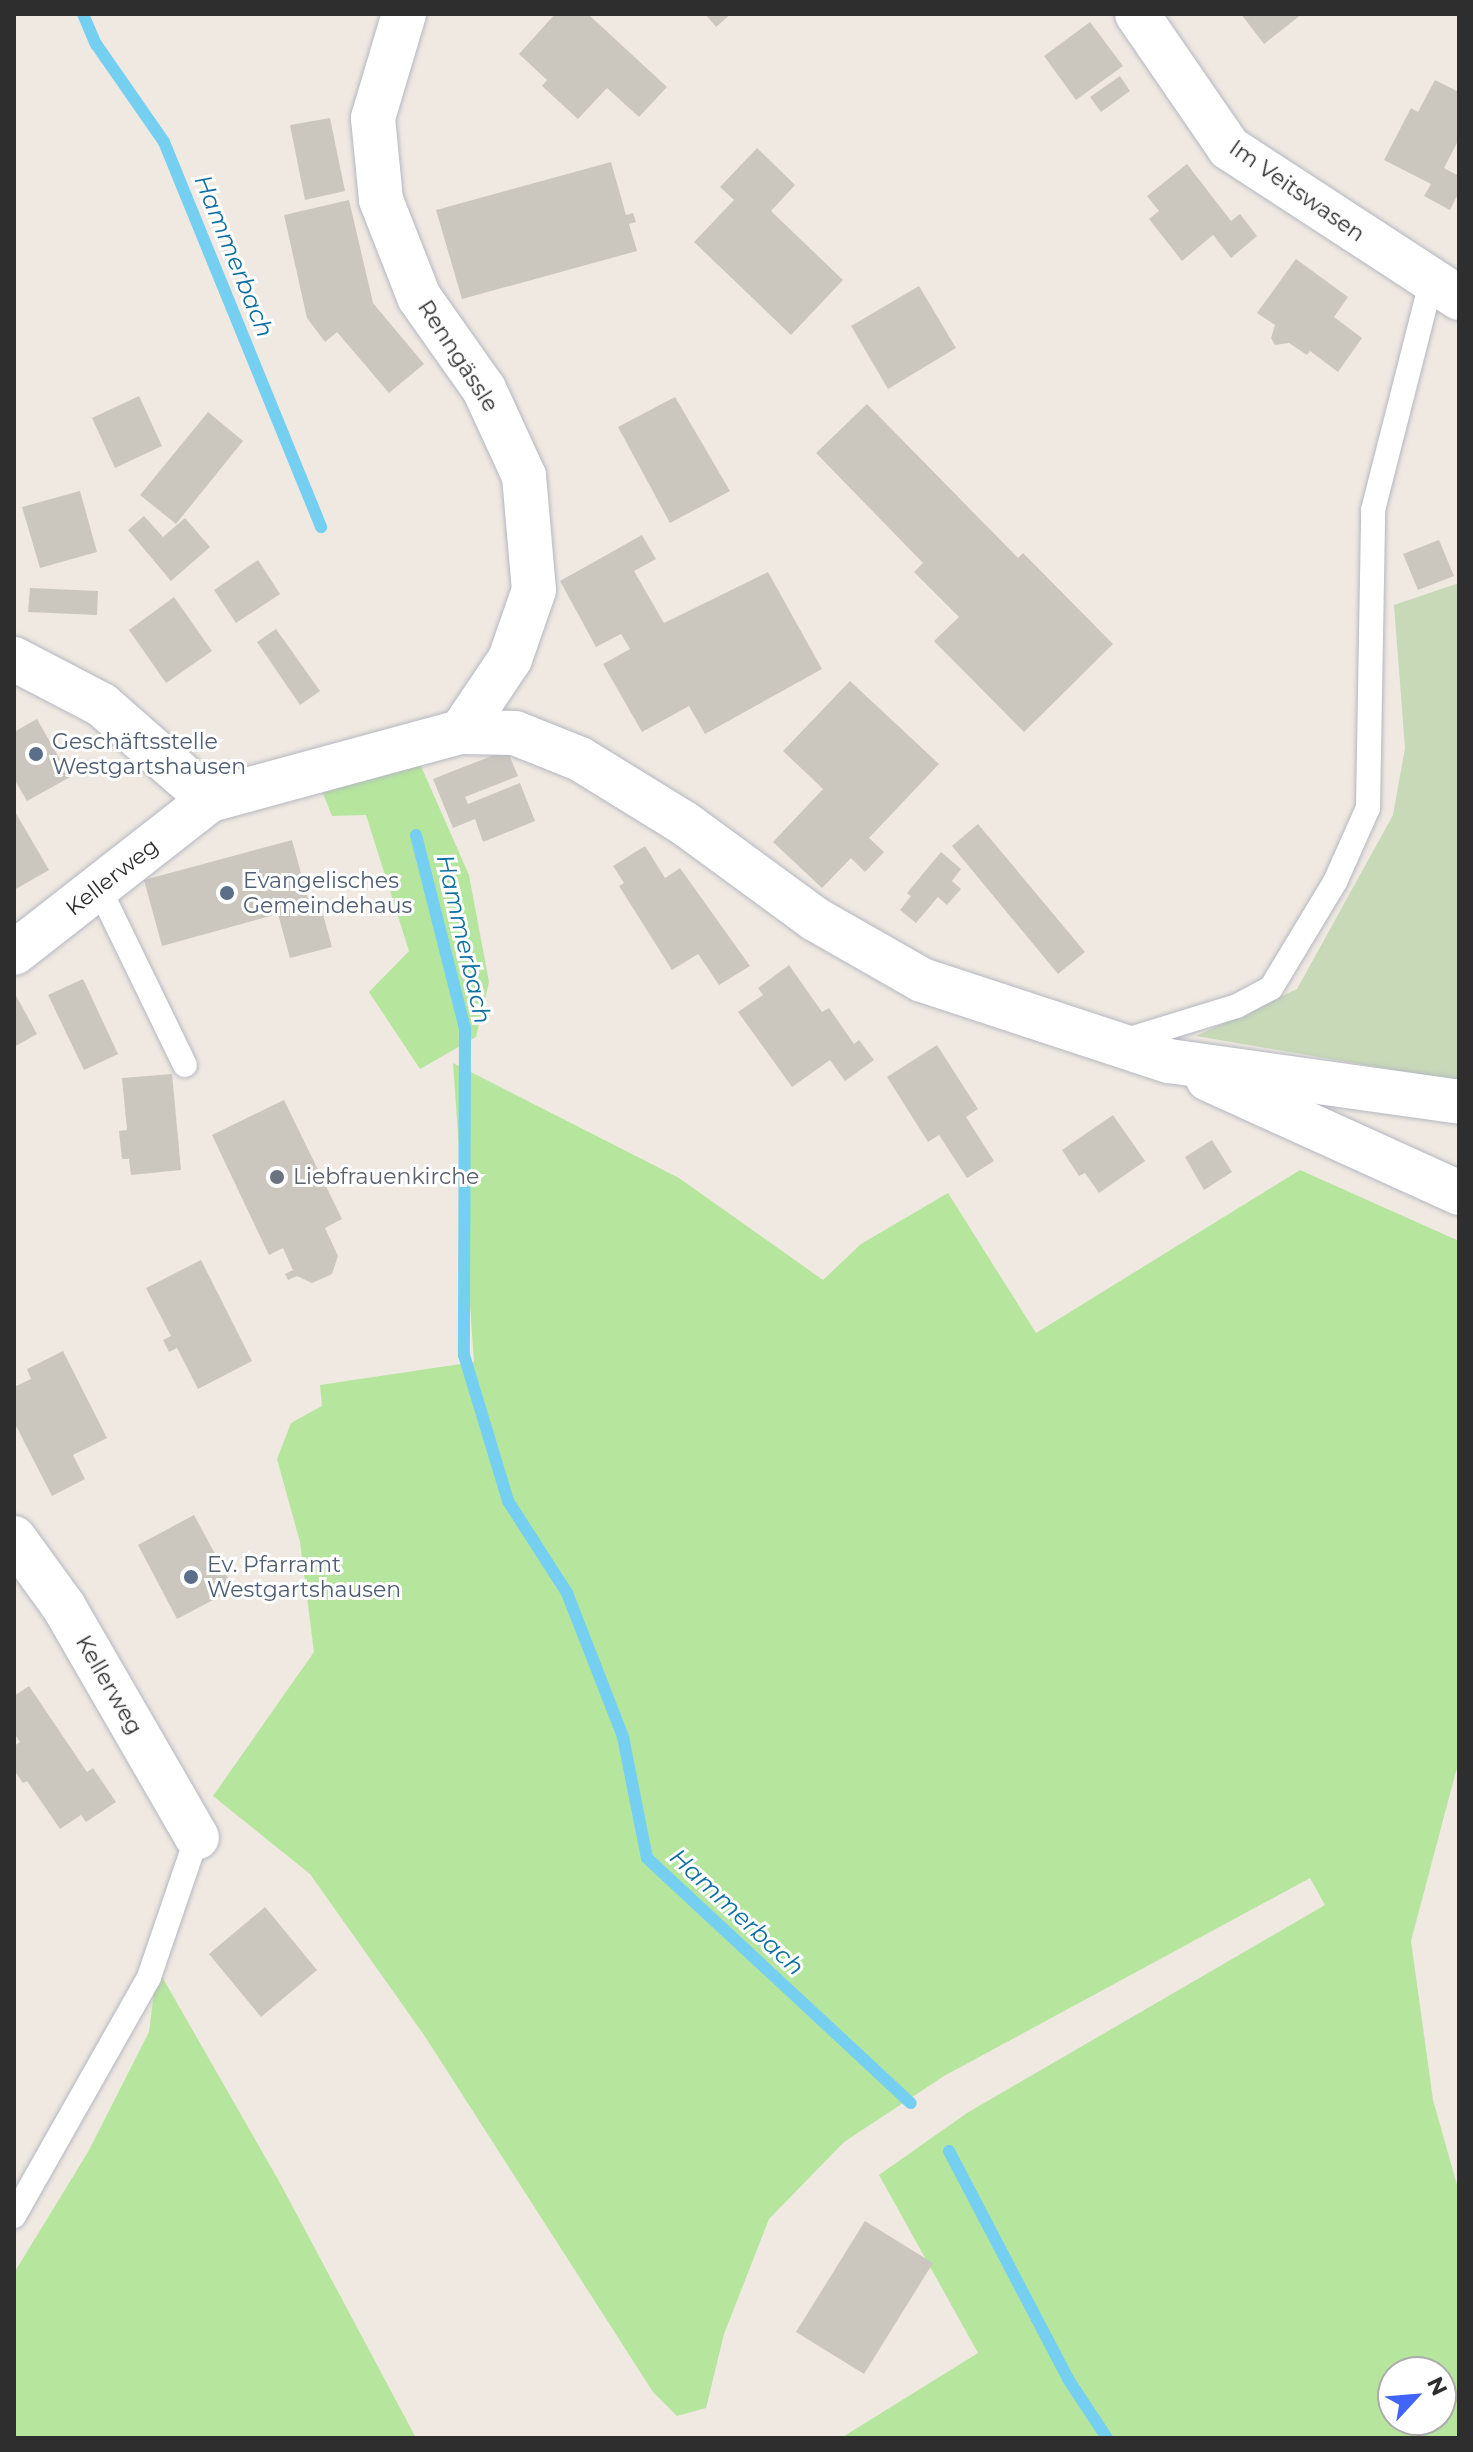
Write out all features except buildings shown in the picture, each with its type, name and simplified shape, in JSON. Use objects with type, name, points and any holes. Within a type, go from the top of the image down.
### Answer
[{"type":"street","name":"Renngässle","points":[[404,14],[373,118],[381,200],[419,297],[484,389],[524,476],[534,590],[510,659],[461,732]]},
{"type":"street","name":"Im Veitswasen","points":[[1137,14],[1229,148],[1445,291]]},
{"type":"street","points":[[14,659],[102,705],[210,800],[461,732],[515,733],[580,759],[684,823],[815,919],[922,980],[1110,1045],[1169,1061],[1459,1102]]},
{"type":"street","name":"Kellerweg","points":[[14,953],[210,800]]},
{"type":"street","points":[[1169,1061],[1459,1193]]},
{"type":"street","name":"Kellerweg","points":[[14,1538],[64,1607],[197,1837]]},
{"type":"lane","points":[[1110,1045],[1237,1006],[1271,988],[1335,882],[1368,808],[1373,510],[1445,291]]},
{"type":"lane","points":[[98,886],[185,1065]]},
{"type":"lane","points":[[14,2216],[149,1977],[197,1837]]},
{"type":"green space","points":[[1459,583],[1459,1081],[1196,1036],[1297,989],[1393,815],[1405,748],[1394,605]]},
{"type":"green space","points":[[420,764],[469,875],[489,982],[476,1037],[420,1069],[369,992],[409,951],[366,815],[332,816],[322,791]]},
{"type":"green space","points":[[453,1063],[679,1178],[823,1280],[861,1244],[948,1193],[1036,1333],[1300,1170],[1459,1241],[1459,1760],[1411,1941],[1433,2100],[1459,2192],[1459,2438],[841,2438],[978,2353],[879,2175],[967,2113],[1325,1905],[1310,1878],[944,2076],[844,2142],[769,2219],[724,2334],[706,2408],[677,2416],[653,2392],[424,2035],[310,1874],[213,1796],[314,1652],[300,1542],[277,1459],[291,1423],[322,1406],[320,1385],[474,1362]]},
{"type":"green space","points":[[157,1968],[280,2183],[416,2438],[14,2438],[14,2273],[88,2152],[149,2032]]},
{"type":"waterway","name":"Hammerbach","points":[[83,14],[96,44],[164,142],[321,527]]},
{"type":"waterway","name":"Hammerbach","points":[[416,835],[465,1028],[464,1355],[508,1501],[567,1593],[623,1737],[647,1858],[911,2103]]},
{"type":"waterway","name":"Hammerbach","points":[[949,2151],[1068,2379],[1107,2438]]},
{"type":"place","name":"Geschäftsstelle Westgartshausen","points":[[36,754]]},
{"type":"place","name":"Evangelisches Gemeindehaus","points":[[227,893]]},
{"type":"place","name":"Liebfrauenkirche","points":[[277,1177]]},
{"type":"place","name":"Ev. Pfarramt Westgartshausen","points":[[191,1577]]}]
